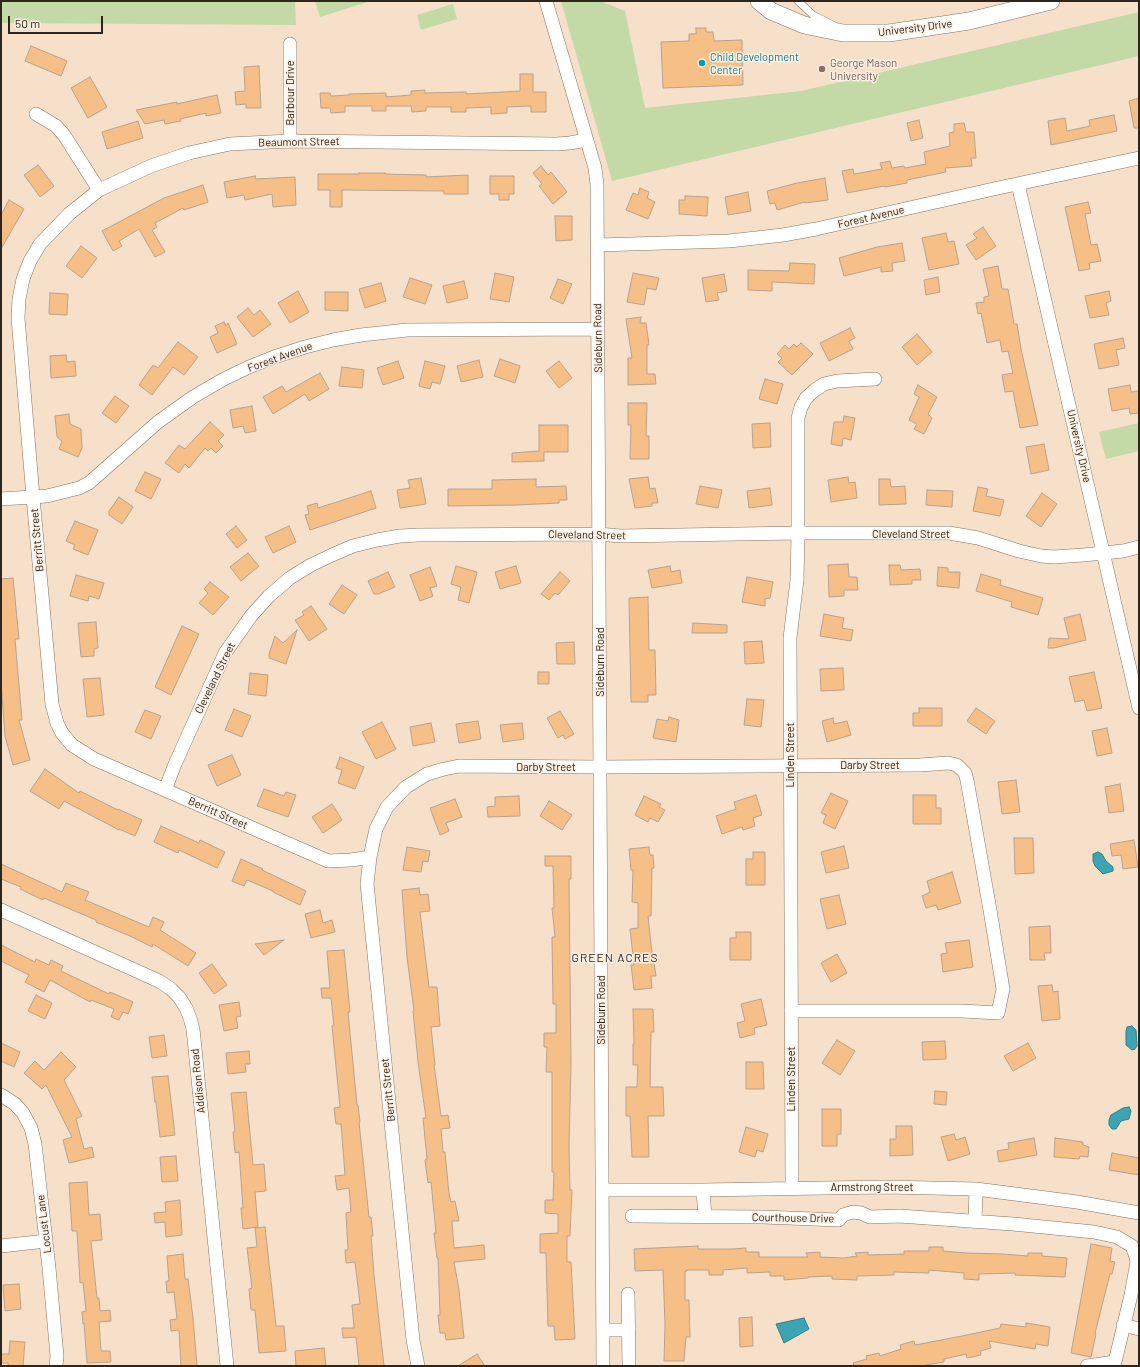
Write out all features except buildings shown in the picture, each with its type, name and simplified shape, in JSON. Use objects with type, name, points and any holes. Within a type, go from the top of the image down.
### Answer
[{"type":"street","name":"Sideburn Road","points":[[546,1],[595,168],[597,185],[603,1366]]},
{"type":"street","name":"University Drive","points":[[759,1],[771,11],[804,25],[843,33],[889,33],[969,20],[1047,1]]},
{"type":"street","name":"Barbour Drive","points":[[290,44],[290,141]]},
{"type":"street","points":[[36,114],[56,126],[64,135],[99,190]]},
{"type":"street","name":"Beaumont Street","points":[[40,244],[69,214],[99,190],[151,166],[189,153],[230,144],[290,141],[557,144],[586,140]]},
{"type":"street","name":"Forest Avenue","points":[[598,245],[729,241],[783,235],[1139,158]]},
{"type":"street","name":"University Drive","points":[[1018,184],[1139,708]]},
{"type":"street","name":"Berritt Street","points":[[40,244],[30,261],[23,279],[19,299],[18,318],[52,704],[57,723],[62,733],[72,744],[94,759],[328,861],[370,858],[367,884],[413,1340],[418,1366]]},
{"type":"street","name":"Forest Avenue","points":[[1,499],[47,496],[79,488],[89,483],[158,422],[193,397],[224,379],[249,367],[305,347],[361,335],[407,330],[598,329]]},
{"type":"street","name":"Linden Street","points":[[792,1187],[790,638],[797,580],[798,418],[801,407],[806,398],[814,390],[824,384],[837,381],[875,379]]},
{"type":"street","name":"Cleveland Street","points":[[165,790],[175,764],[225,653],[251,616],[269,596],[290,578],[311,565],[332,554],[353,546],[377,540],[400,536],[950,533],[978,538],[1019,551],[1041,556],[1083,556],[1139,548]]},
{"type":"street","name":"Darby Street","points":[[370,858],[376,829],[387,807],[406,787],[427,774],[459,766],[600,767],[920,765],[948,763],[957,765],[962,770],[967,780],[1003,989],[998,1013],[962,1011],[791,1011]]},
{"type":"street","name":"Addison Road","points":[[1,910],[159,981],[171,989],[179,997],[186,1008],[193,1029],[227,1366]]},
{"type":"street","name":"Locust Lane","points":[[1,1095],[15,1104],[23,1113],[31,1128],[35,1144],[57,1356],[56,1366]]},
{"type":"street","name":"Armstrong Street","points":[[602,1190],[703,1190],[886,1186],[976,1189],[1077,1202],[1139,1213]]},
{"type":"street","points":[[975,1222],[976,1189]]},
{"type":"street","points":[[703,1190],[705,1217]]},
{"type":"street","name":"Courthouse Drive","points":[[632,1216],[763,1216],[839,1220],[843,1215],[853,1212],[861,1213],[870,1217],[899,1216],[975,1222],[1094,1232],[1117,1237],[1126,1241],[1132,1246],[1137,1262],[1131,1295],[1115,1362],[1087,1366]]},
{"type":"street","points":[[1,1246],[46,1241]]},
{"type":"street","points":[[628,1294],[629,1366]]},
{"type":"street","points":[[1123,1325],[1139,1329]]},
{"type":"street","points":[[603,1330],[629,1330]]},
{"type":"lane","points":[[798,1],[813,15],[833,25],[872,33]]},
{"type":"green space","points":[[1,1],[295,1],[296,25],[1,23]]},
{"type":"green space","points":[[315,1],[371,1],[320,17]]},
{"type":"green space","points":[[561,1],[600,1],[625,11],[645,108],[801,91],[1139,12],[1139,56],[612,181]]},
{"type":"green space","points":[[453,4],[457,19],[421,30],[417,15]]},
{"type":"green space","points":[[1139,423],[1139,451],[1106,459],[1099,432]]},
{"type":"water","points":[[1098,852],[1102,854],[1106,861],[1113,867],[1113,871],[1103,874],[1095,866],[1093,854]]},
{"type":"water","points":[[1132,1026],[1136,1030],[1137,1046],[1132,1050],[1126,1045],[1126,1031],[1127,1027]]},
{"type":"water","points":[[1129,1107],[1131,1111],[1129,1119],[1121,1121],[1116,1129],[1112,1129],[1109,1125],[1111,1115],[1123,1108]]},
{"type":"water","points":[[804,1318],[809,1329],[784,1343],[776,1324]]},
{"type":"place","name":"Child Development Center","points":[[702,63]]},
{"type":"place","name":"George Mason University","points":[[822,69]]},
{"type":"district","name":"GREEN ACRES","points":[[615,958]]}]
